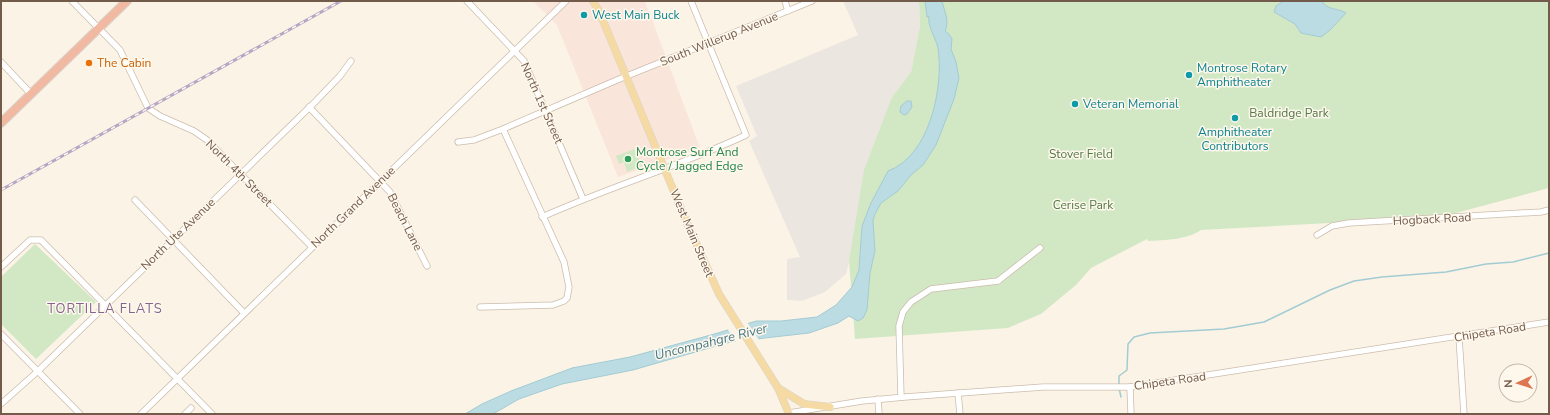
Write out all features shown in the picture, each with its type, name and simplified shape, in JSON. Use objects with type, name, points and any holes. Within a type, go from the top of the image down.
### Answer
[{"type":"highway","points":[[1,123],[127,1]]},
{"type":"main road","name":"West Main Street","points":[[593,1],[599,11],[719,294],[778,388],[789,413]]},
{"type":"main road","points":[[778,388],[804,404],[830,407]]},
{"type":"street","name":"North 4th Street","points":[[72,1],[120,50],[148,108],[160,116],[202,136],[312,247]]},
{"type":"street","name":"North 1st Street","points":[[467,1],[524,61],[583,199]]},
{"type":"street","name":"North Grand Avenue","points":[[141,414],[566,1]]},
{"type":"street","points":[[542,217],[583,199],[665,169],[746,135],[707,44],[691,1]]},
{"type":"street","points":[[785,1],[788,11]]},
{"type":"street","name":"South Willerup Avenue","points":[[458,142],[474,140],[503,129],[812,1]]},
{"type":"street","name":"North Ute Avenue","points":[[1,404],[38,371],[309,107],[340,76],[351,61]]},
{"type":"street","points":[[1,62],[31,94]]},
{"type":"street","name":"Beach Lane","points":[[309,107],[390,192],[427,266]]},
{"type":"street","points":[[480,307],[560,304],[567,298],[569,287],[564,262],[542,217],[503,129]]},
{"type":"street","points":[[135,200],[244,313]]},
{"type":"street","name":"Hogback Road","points":[[1317,235],[1332,226],[1349,223],[1541,212],[1549,210]]},
{"type":"street","points":[[1,267],[30,240],[41,240],[212,414]]},
{"type":"street","points":[[901,397],[900,326],[903,312],[911,302],[931,289],[998,281],[1040,248]]},
{"type":"street","name":"Chipeta Road","points":[[789,413],[878,399],[1043,386],[1130,387],[1549,322]]},
{"type":"street","points":[[1,334],[80,414]]},
{"type":"street","points":[[1459,337],[1464,414]]},
{"type":"street","points":[[1130,387],[1131,414]]},
{"type":"street","points":[[958,393],[960,414]]},
{"type":"street","points":[[878,399],[879,414]]},
{"type":"street","points":[[185,414],[191,408]]},
{"type":"shaded area","points":[[533,1],[645,1],[700,148],[618,177],[557,25]]},
{"type":"shaded area","points":[[843,1],[919,1],[920,26],[911,72],[892,97],[846,274],[825,292],[802,301],[787,300],[787,259],[800,257],[749,141],[757,136],[736,86],[858,35]]},
{"type":"green space","name":"Baldridge Park","points":[[919,1],[1549,1],[1549,188],[1441,217],[1201,230],[1183,238],[1148,241],[1147,239],[1091,268],[1076,285],[1041,314],[1008,328],[855,339],[849,261],[864,170],[892,97],[911,72],[920,26]]},
{"type":"green space","name":"Montrose Surf And Cycle / Jagged Edge","points":[[634,149],[642,166],[627,172],[624,162],[619,164],[616,156]]},
{"type":"green space","points":[[35,244],[96,302],[36,359],[1,324],[1,277]]},
{"type":"water","name":"Uncompahgre River","points":[[925,1],[942,1],[947,20],[945,31],[952,39],[951,49],[956,62],[959,78],[954,99],[936,145],[923,165],[911,175],[898,191],[881,203],[875,214],[873,221],[875,251],[870,273],[867,310],[863,318],[858,321],[849,316],[838,323],[809,333],[730,342],[633,370],[562,384],[519,399],[493,414],[465,414],[482,404],[511,391],[572,368],[630,357],[756,321],[781,321],[817,317],[836,305],[852,287],[859,270],[862,226],[871,203],[888,171],[902,163],[914,151],[924,136],[931,118],[939,81],[939,64],[938,48],[930,28],[929,16],[927,17]]},
{"type":"water","points":[[1284,1],[1322,1],[1326,6],[1346,13],[1321,37],[1301,33],[1295,24],[1274,12],[1276,6]]},
{"type":"water","points":[[907,101],[911,101],[912,107],[907,114],[904,115],[900,112],[901,106]]},
{"type":"pier","points":[[747,322],[759,340],[737,344],[727,328]]},
{"type":"waterway","points":[[1119,385],[1119,376],[1127,370],[1128,344],[1134,337],[1150,333],[1224,329],[1264,322],[1330,290],[1354,281],[1382,277],[1446,272],[1486,264],[1513,262],[1549,253]]},
{"type":"waterway","points":[[1119,388],[1121,397]]},
{"type":"railway","points":[[1,190],[341,1]]},
{"type":"place","name":"West Main Buck","points":[[584,15]]},
{"type":"place","name":"The Cabin","points":[[89,63]]},
{"type":"place","name":"Montrose Rotary Amphitheater","points":[[1189,75]]},
{"type":"place","name":"Veteran Memorial","points":[[1075,104]]},
{"type":"place","name":"Amphitheater Contributors","points":[[1235,118]]},
{"type":"place","name":"Montrose Surf And Cycle / Jagged Edge","points":[[628,159]]},
{"type":"district","name":"TORTILLA FLATS","points":[[105,309]]},
{"type":"park label","name":"Stover Field","points":[[1081,154]]},
{"type":"park label","name":"Cerise Park","points":[[1083,205]]}]
